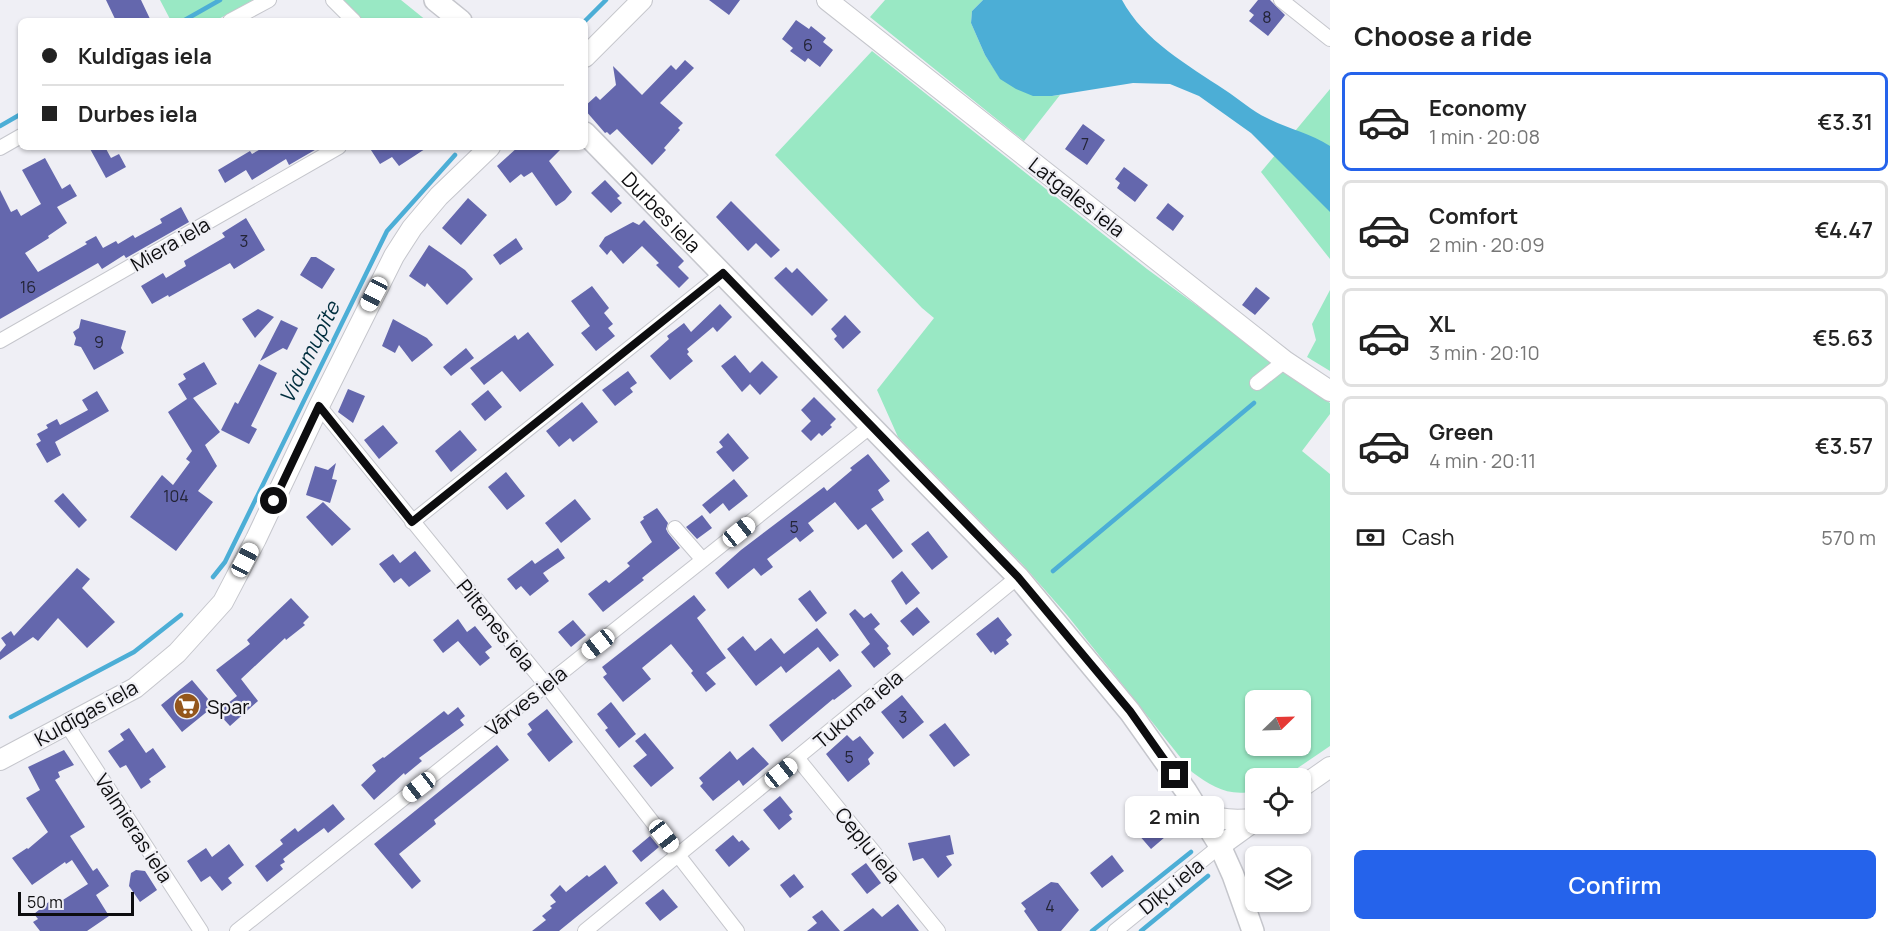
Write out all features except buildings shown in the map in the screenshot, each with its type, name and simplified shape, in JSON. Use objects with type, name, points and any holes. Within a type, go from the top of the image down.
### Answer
[{"type":"main road","points":[[435,0],[457,18]]},
{"type":"main road","name":"Durbes iela","points":[[588,136],[1018,577],[1130,711],[1200,813],[1220,846],[1253,931]]},
{"type":"street","points":[[236,18],[269,0]]},
{"type":"street","points":[[333,0],[351,18]]},
{"type":"street","points":[[588,54],[642,0]]},
{"type":"street","name":"Latgales iela","points":[[827,0],[1285,361],[1330,391]]},
{"type":"street","points":[[1281,0],[1330,39]]},
{"type":"street","points":[[0,148],[18,138]]},
{"type":"street","name":"Miera iela","points":[[0,341],[334,150]]},
{"type":"street","name":"Kuldīgas iela","points":[[0,760],[135,688],[177,653],[223,602],[394,256],[412,228],[439,196],[487,150]]},
{"type":"street","points":[[412,522],[723,273]]},
{"type":"street","points":[[1257,383],[1285,361]]},
{"type":"street","name":"Piltenes iela","points":[[319,406],[546,686],[738,931]]},
{"type":"street","name":"Vārves iela","points":[[237,931],[871,426]]},
{"type":"street","points":[[675,528],[703,560]]},
{"type":"street","name":"Tukuma iela","points":[[585,931],[1018,577]]},
{"type":"street","name":"Valmieras iela","points":[[67,725],[201,931]]},
{"type":"street","name":"Cepļu iela","points":[[798,759],[938,931]]},
{"type":"street","points":[[1311,780],[1330,767]]},
{"type":"street","name":"Dīķu iela","points":[[1200,813],[1225,820],[1245,820]]},
{"type":"street","name":"Dīķu iela","points":[[1115,931],[1245,827]]},
{"type":"green space","points":[[160,0],[253,0],[220,18],[169,18]]},
{"type":"green space","points":[[340,0],[401,0],[423,18],[358,18]]},
{"type":"green space","points":[[885,0],[983,0],[972,11],[971,23],[985,55],[1000,78],[1052,96],[1060,95],[1024,141],[870,17]]},
{"type":"green space","points":[[872,51],[1147,269],[1330,403],[1330,414],[1302,451],[1330,474],[1330,746],[1298,768],[1245,768],[1245,793],[1221,789],[1192,772],[1067,615],[1023,565],[898,437],[877,390],[934,318],[775,155]]},
{"type":"green space","points":[[1330,89],[1330,259],[1261,172]]},
{"type":"green space","points":[[1330,290],[1330,371],[1307,357],[1316,340],[1312,324]]},
{"type":"water","points":[[983,0],[1122,0],[1142,28],[1182,61],[1261,115],[1330,146],[1330,212],[1251,133],[1199,96],[1170,84],[1133,83],[1052,96],[1033,96],[1016,89],[1000,79],[985,55],[971,23],[972,11]]},
{"type":"waterway","points":[[188,18],[220,0]]},
{"type":"waterway","name":"Vidumupīte","points":[[588,18],[606,0]]},
{"type":"waterway","points":[[0,126],[18,116]]},
{"type":"waterway","name":"Vidumupīte","points":[[213,577],[225,562],[387,231],[455,155]]},
{"type":"waterway","points":[[1053,571],[1254,403]]},
{"type":"waterway","name":"Vidumupīte","points":[[11,717],[134,652],[181,615]]},
{"type":"waterway","points":[[1092,931],[1191,852]]},
{"type":"waterway","points":[[1141,931],[1208,876]]},
{"type":"place","name":"Spar","points":[[187,706]]},
{"type":"route","points":[[274,501],[319,406],[412,522],[723,273],[1018,577],[1130,711],[1175,775]]}]
